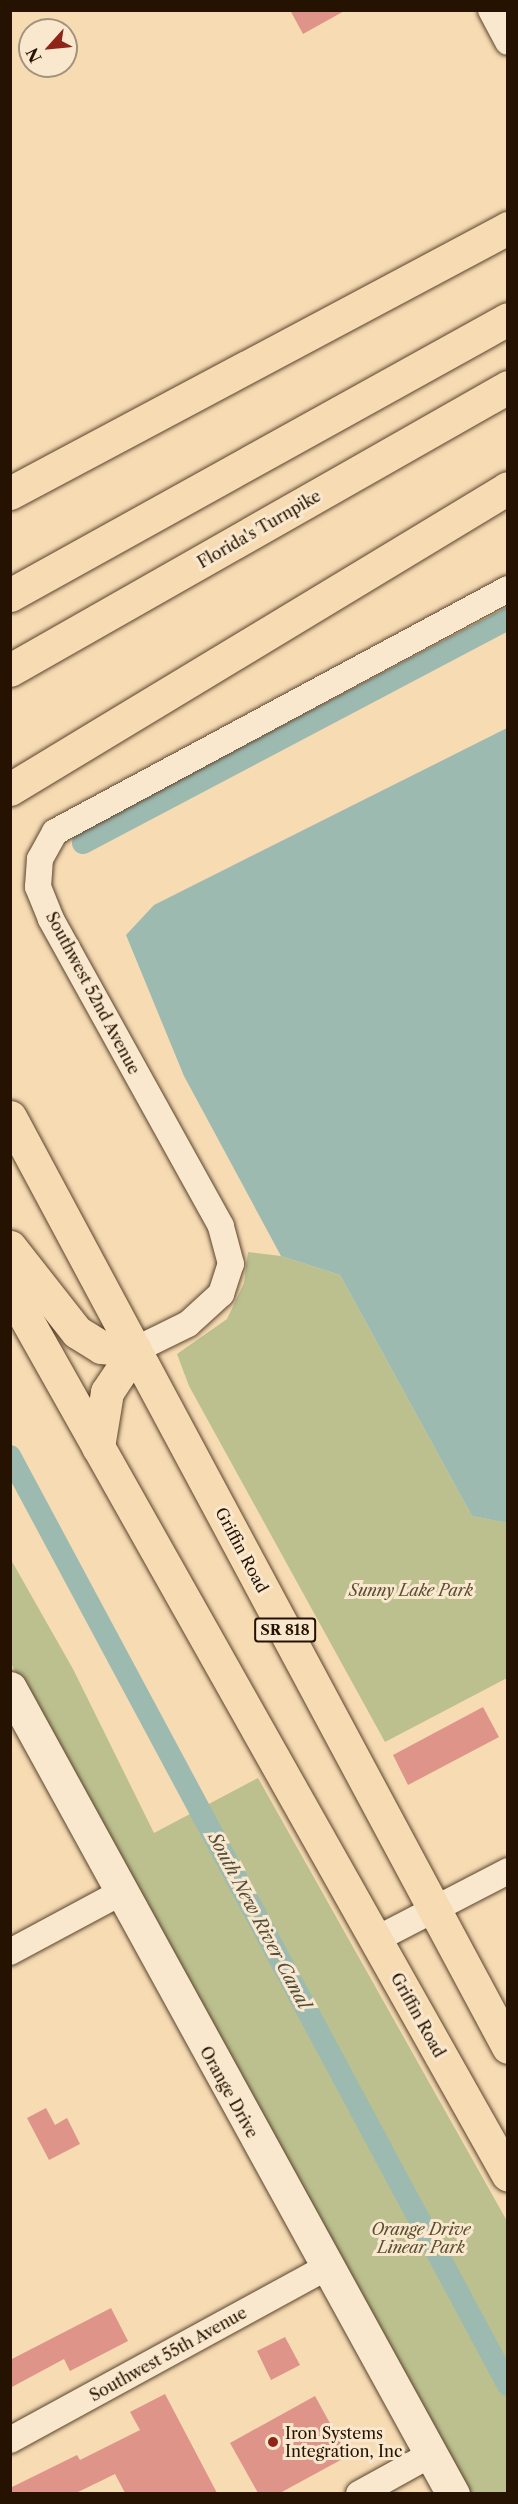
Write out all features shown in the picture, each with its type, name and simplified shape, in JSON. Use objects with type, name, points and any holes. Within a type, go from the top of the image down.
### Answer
[{"type":"main road","points":[[10,494],[507,228]]},
{"type":"main road","points":[[10,595],[507,319]]},
{"type":"main road","name":"Florida's Turnpike","points":[[10,670],[507,387]]},
{"type":"main road","points":[[10,789],[507,488]]},
{"type":"main road","name":"Griffin Road","points":[[10,1117],[507,2047]]},
{"type":"main road","points":[[10,1247],[77,1332],[101,1347],[135,1350],[107,1392],[98,1447]]},
{"type":"main road","name":"Griffin Road","points":[[10,1290],[507,2175]]},
{"type":"street","points":[[491,10],[507,42]]},
{"type":"street","name":"Southwest 52nd Avenue","points":[[135,1350],[188,1324],[221,1294],[231,1263],[221,1226],[51,919],[38,886],[40,859],[55,832],[507,589]]},
{"type":"street","name":"Orange Drive","points":[[10,1688],[326,2268],[453,2493]]},
{"type":"street","points":[[375,1940],[507,1870]]},
{"type":"street","points":[[10,1952],[120,1893]]},
{"type":"street","name":"Southwest 55th Avenue","points":[[10,2440],[326,2268]]},
{"type":"street","points":[[359,2493],[430,2455]]},
{"type":"green space","name":"Sunny Lake Park","points":[[248,1252],[281,1256],[340,1275],[472,1516],[507,1523],[507,1678],[385,1742],[189,1386],[177,1354],[227,1319],[244,1283]]},
{"type":"green space","name":"Orange Drive Linear Park","points":[[10,1558],[73,1669],[154,1833],[258,1778],[507,2221],[507,2493],[463,2493],[40,1720],[11,1663]]},
{"type":"water","points":[[507,728],[507,1523],[472,1516],[340,1275],[281,1256],[184,1076],[126,935],[154,905]]},
{"type":"building","points":[[290,10],[346,10],[303,34]]},
{"type":"building","points":[[483,1707],[499,1737],[408,1785],[393,1755]]},
{"type":"building","points":[[46,2108],[55,2125],[67,2118],[80,2144],[49,2160],[27,2118]]},
{"type":"building","points":[[111,2308],[128,2341],[70,2371],[64,2359],[10,2388],[10,2360]]},
{"type":"building","points":[[285,2337],[300,2365],[271,2380],[257,2351]]},
{"type":"building","points":[[165,2394],[217,2493],[125,2493],[115,2474],[76,2493],[10,2493],[10,2488],[77,2455],[80,2460],[140,2430],[130,2412]]},
{"type":"building","points":[[315,2396],[348,2456],[280,2493],[258,2493],[230,2443]]},
{"type":"waterway","points":[[83,843],[508,619]]},
{"type":"waterway","name":"South New River Canal","points":[[10,1456],[508,2385]]},
{"type":"place","name":"Iron Systems Integration, Inc","points":[[273,2442]]}]
